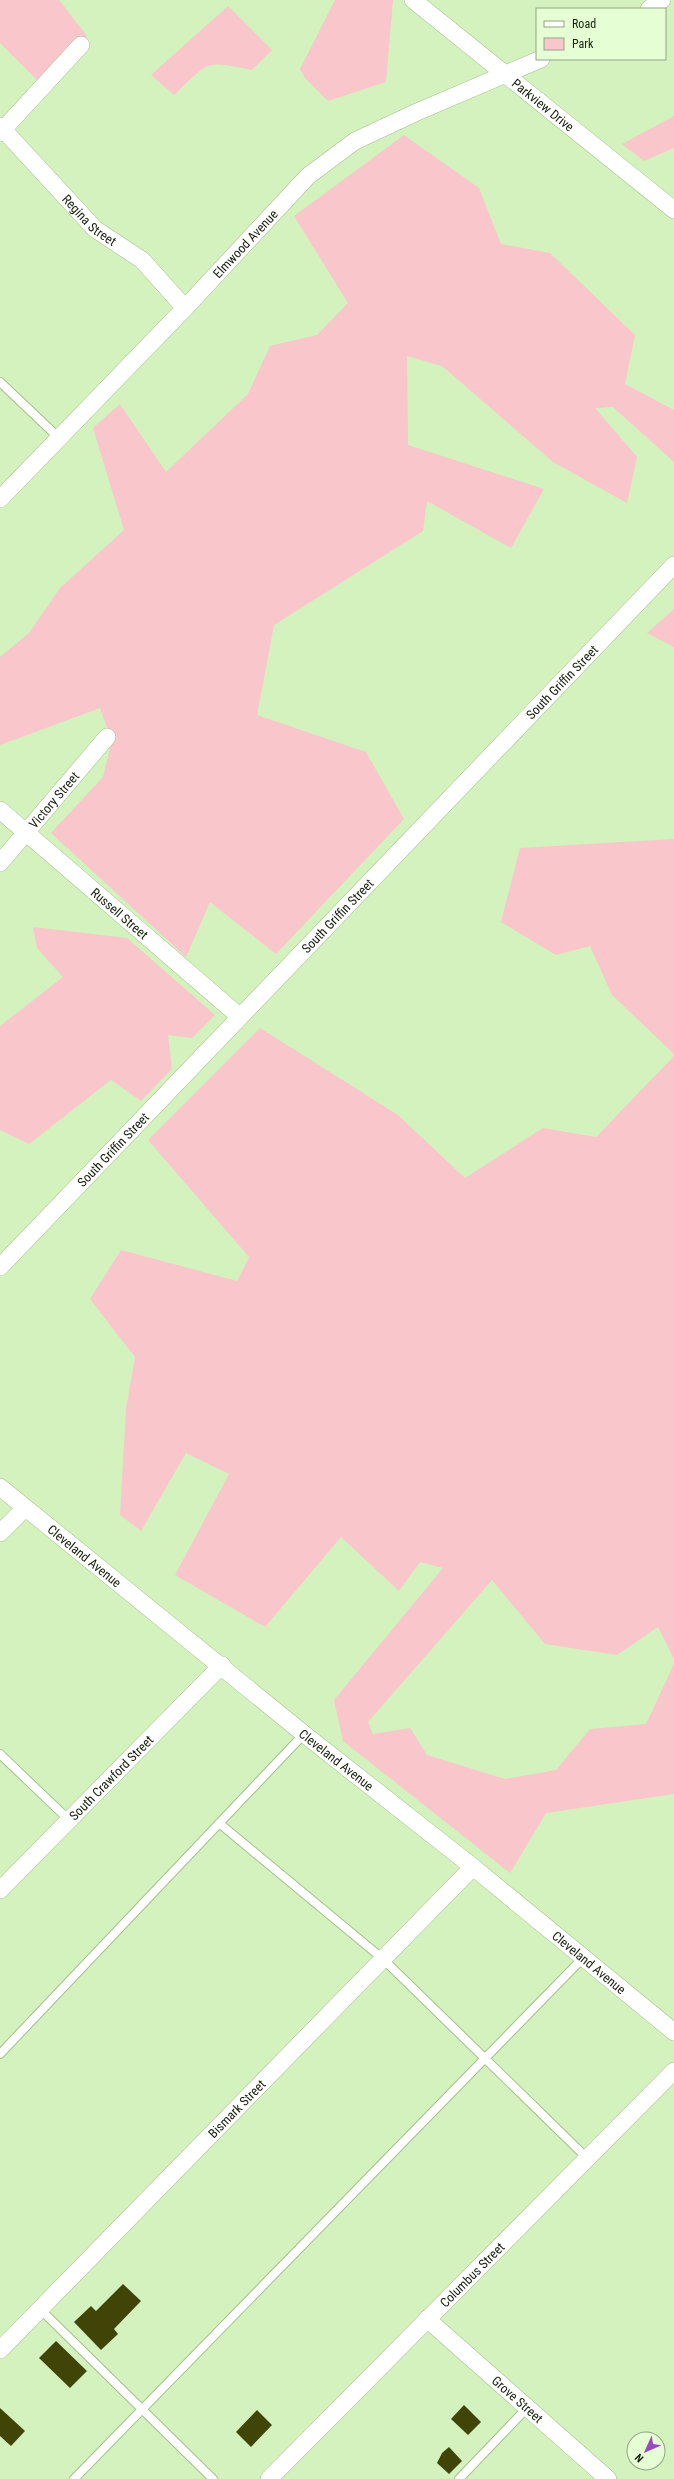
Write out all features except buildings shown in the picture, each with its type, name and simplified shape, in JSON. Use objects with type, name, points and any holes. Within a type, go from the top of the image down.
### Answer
[{"type":"street","name":"Parkview Drive","points":[[413,0],[507,74],[674,210]]},
{"type":"street","points":[[650,8],[662,0]]},
{"type":"street","points":[[1,129],[81,45]]},
{"type":"street","name":"Elmwood Avenue","points":[[0,499],[58,437],[185,308],[308,176],[355,141],[417,112],[539,60]]},
{"type":"street","name":"Regina Street","points":[[1,129],[94,230],[142,260],[185,308]]},
{"type":"street","name":"South Griffin Street","points":[[0,1267],[239,1016],[674,565]]},
{"type":"street","name":"Victory Street","points":[[0,864],[28,833],[107,737]]},
{"type":"street","name":"Russell Street","points":[[0,810],[239,1016]]},
{"type":"street","name":"Cleveland Avenue","points":[[0,1487],[222,1665],[304,1734],[473,1867],[674,2032]]},
{"type":"street","points":[[0,1533],[25,1508]]},
{"type":"street","name":"South Crawford Street","points":[[0,1890],[222,1665]]},
{"type":"street","name":"Bismark Street","points":[[0,2350],[473,1867]]},
{"type":"street","name":"Columbus Street","points":[[269,2479],[427,2318],[674,2071]]},
{"type":"street","name":"Grove Street","points":[[427,2318],[608,2479]]},
{"type":"lane","points":[[0,382],[58,437]]},
{"type":"lane","points":[[0,2054],[304,1734]]},
{"type":"lane","points":[[0,1754],[69,1820]]},
{"type":"lane","points":[[219,1823],[383,1959],[587,2158]]},
{"type":"lane","points":[[74,2479],[142,2411],[484,2058],[584,1958]]},
{"type":"lane","points":[[40,2309],[142,2411],[213,2479]]},
{"type":"lane","points":[[459,2479],[528,2407]]},
{"type":"green space","points":[[0,0],[59,0],[87,36],[38,81],[0,43]]},
{"type":"green space","points":[[335,0],[393,0],[386,82],[328,101],[305,78],[300,69]]},
{"type":"green space","points":[[228,6],[272,50],[252,70],[224,65],[208,66],[194,75],[174,95],[151,75]]},
{"type":"green space","points":[[674,116],[674,148],[644,161],[622,144]]},
{"type":"green space","points":[[404,135],[479,188],[501,244],[550,253],[635,335],[625,384],[674,410],[674,462],[613,407],[595,408],[637,457],[627,503],[553,462],[442,366],[407,356],[408,445],[544,489],[511,548],[427,501],[423,531],[274,625],[257,715],[366,752],[404,819],[276,954],[210,902],[186,957],[51,833],[103,777],[112,741],[100,708],[0,745],[0,657],[29,633],[60,588],[124,530],[93,428],[120,404],[166,472],[248,394],[270,346],[317,335],[348,303],[294,216]]},
{"type":"green space","points":[[674,609],[674,647],[647,633]]},
{"type":"green space","points":[[674,839],[674,1054],[612,995],[590,946],[556,955],[501,922],[520,848]]},
{"type":"green space","points":[[33,927],[127,938],[215,1015],[192,1038],[168,1035],[172,1069],[141,1101],[111,1080],[29,1144],[0,1130],[0,1026],[63,977],[37,948]]},
{"type":"green space","points":[[260,1028],[398,1115],[465,1178],[543,1128],[596,1137],[674,1056],[674,1659],[658,1627],[617,1655],[545,1644],[492,1580],[368,1722],[373,1734],[410,1728],[427,1755],[505,1779],[556,1770],[590,1729],[646,1724],[674,1664],[674,1794],[546,1813],[510,1873],[343,1741],[334,1700],[443,1568],[420,1562],[399,1591],[341,1537],[265,1627],[175,1575],[229,1474],[186,1453],[141,1531],[120,1515],[126,1409],[135,1357],[90,1299],[121,1250],[237,1281],[249,1257],[148,1140]]}]
